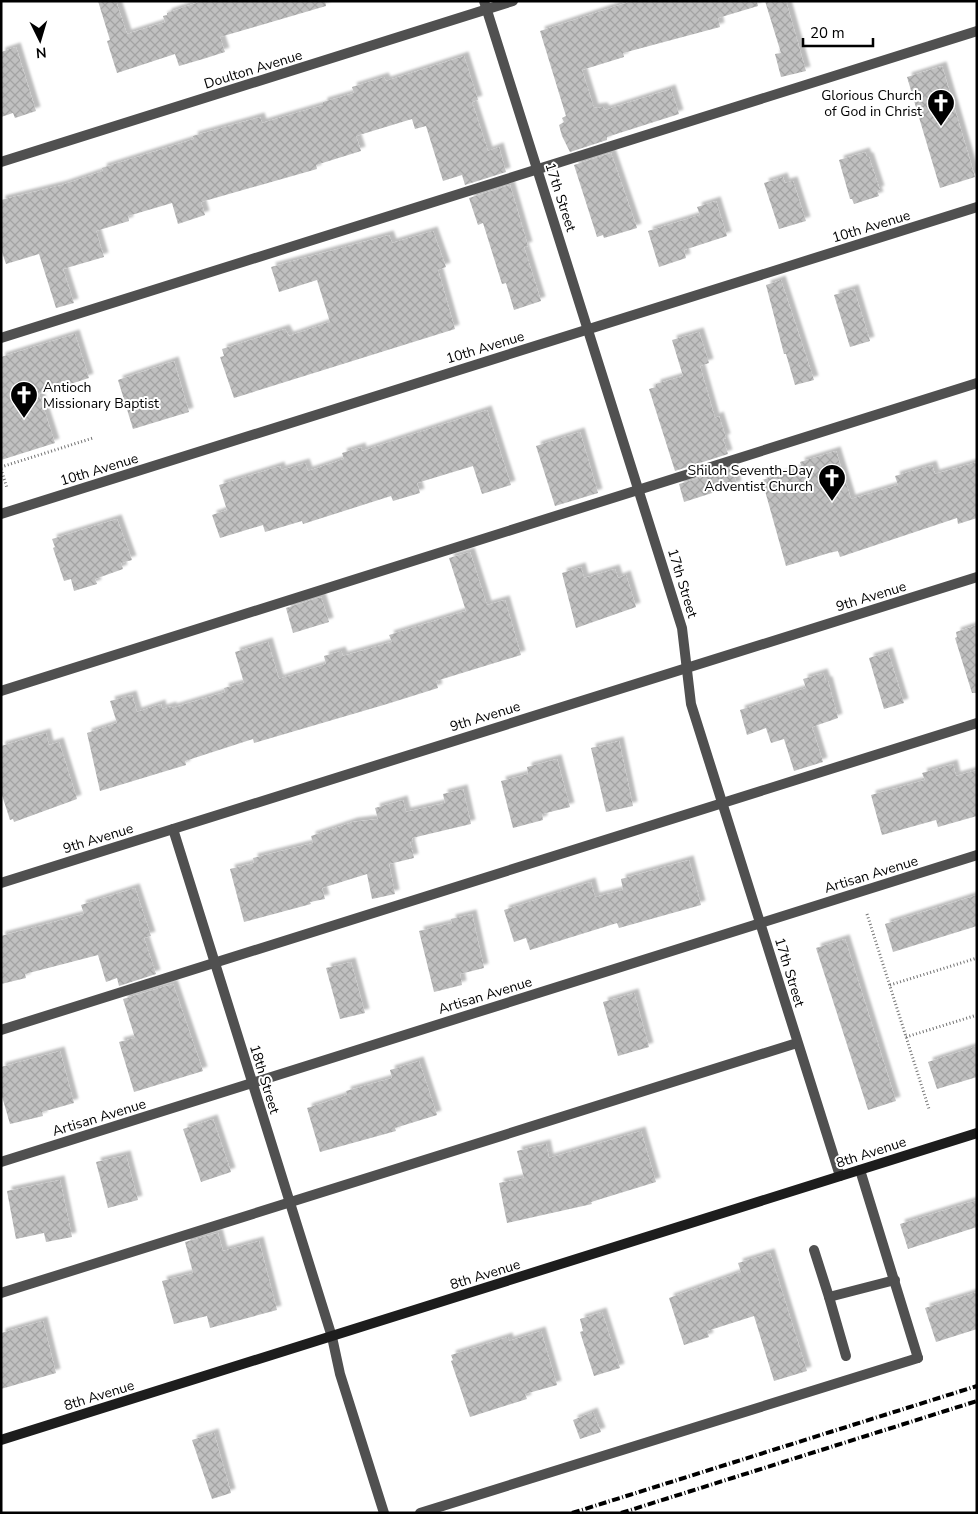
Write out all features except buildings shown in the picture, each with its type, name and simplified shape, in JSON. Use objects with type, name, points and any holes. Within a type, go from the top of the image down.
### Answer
[{"type":"main road","name":"8th Avenue","points":[[1,1440],[977,1133]]},
{"type":"street","name":"Doulton Avenue","points":[[1,162],[485,5],[513,1]]},
{"type":"street","name":"17th Street","points":[[485,5],[682,628],[691,704],[840,1176]]},
{"type":"street","points":[[1,338],[977,31]]},
{"type":"street","name":"10th Avenue","points":[[1,514],[977,207]]},
{"type":"street","points":[[1,691],[977,383]]},
{"type":"street","name":"9th Avenue","points":[[1,883],[977,577]]},
{"type":"street","points":[[1,1030],[977,723]]},
{"type":"street","name":"18th Street","points":[[172,829],[332,1337],[340,1374],[384,1513]]},
{"type":"street","name":"Artisan Avenue","points":[[1,1162],[977,855]]},
{"type":"street","points":[[1,1293],[797,1043]]},
{"type":"street","points":[[420,1513],[918,1358],[860,1170]]},
{"type":"street","points":[[814,1250],[846,1356]]},
{"type":"street","points":[[829,1297],[895,1280]]},
{"type":"path","points":[[7,488],[1,468],[93,438]]},
{"type":"path","points":[[868,914],[929,1109]]},
{"type":"path","points":[[890,985],[977,958]]},
{"type":"path","points":[[906,1036],[977,1014]]},
{"type":"railway","points":[[572,1513],[977,1386]]},
{"type":"railway","points":[[621,1513],[977,1401]]},
{"type":"place","name":"Glorious Church of God in Christ","points":[[941,127]]},
{"type":"place","name":"Antioch Missionary Baptist","points":[[24,419]]},
{"type":"place","name":"Shiloh Seventh-Day Adventist Church","points":[[832,502]]}]
